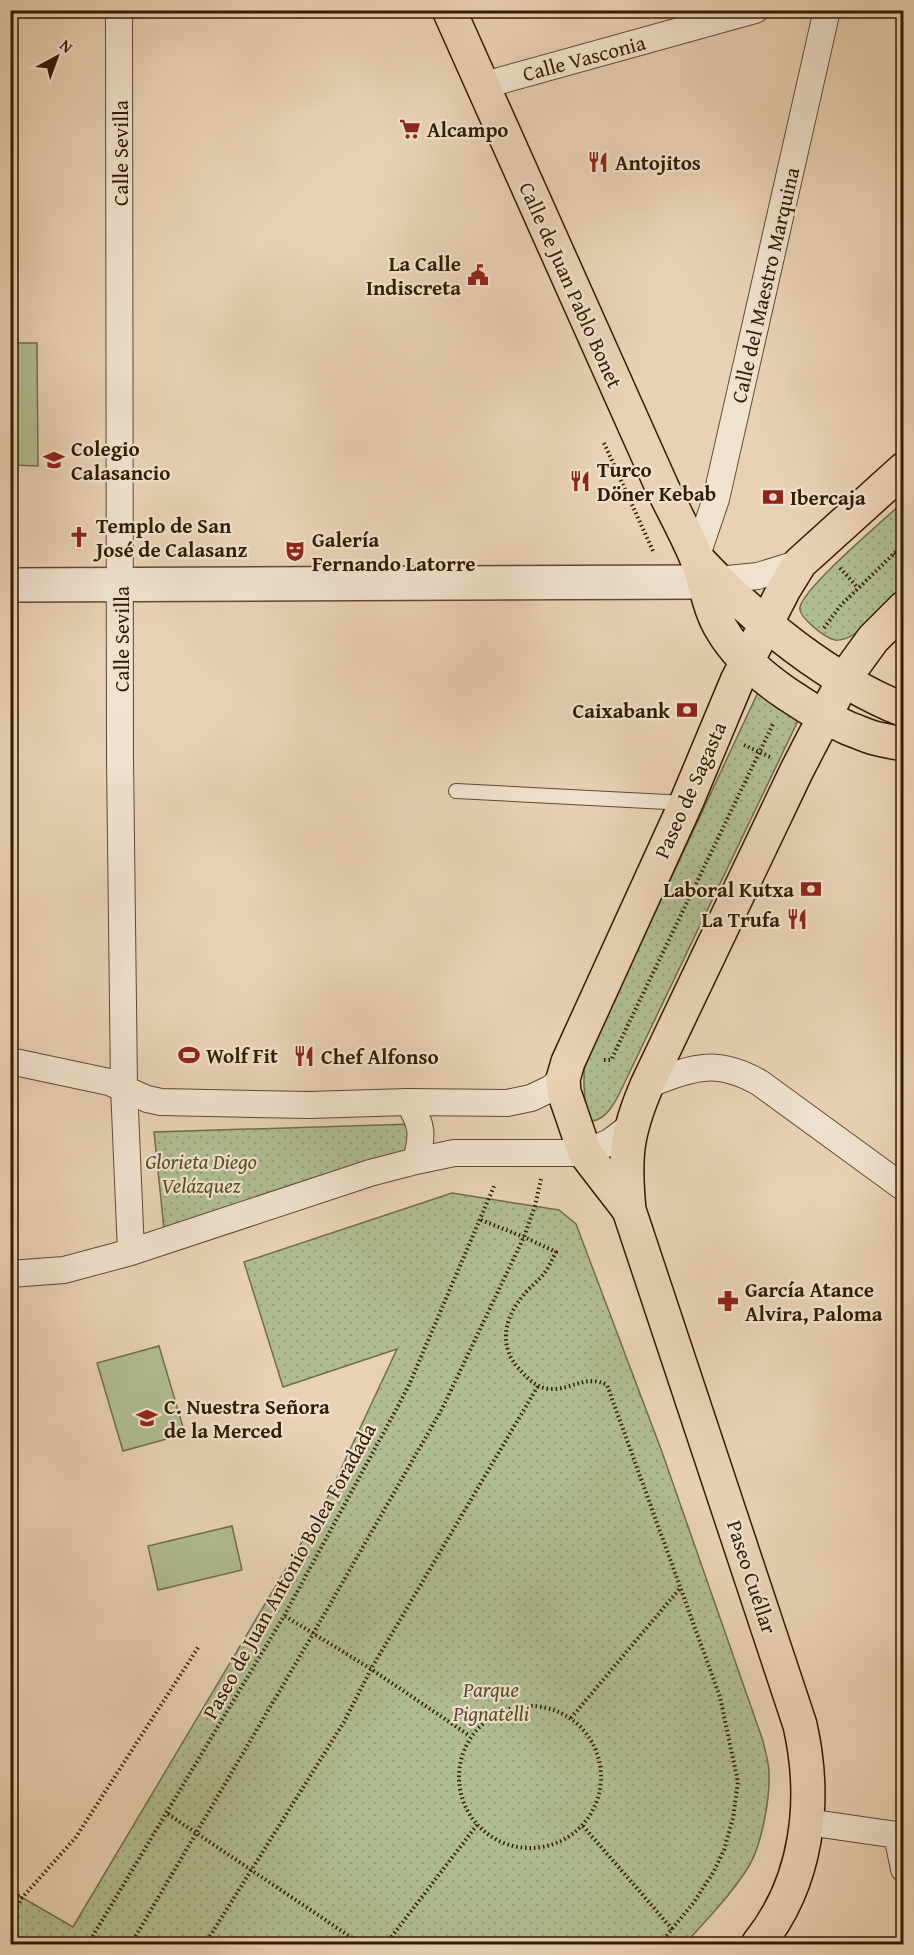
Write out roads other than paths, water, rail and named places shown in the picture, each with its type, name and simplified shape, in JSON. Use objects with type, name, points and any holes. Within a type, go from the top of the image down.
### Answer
[{"type":"main road","name":"Calle de Juan Pablo Bonet","points":[[449,10],[481,86],[706,574],[720,628],[746,663],[789,694],[825,716],[869,736],[903,744]]},
{"type":"main road","name":"Paseo de Sagasta","points":[[585,1153],[569,1112],[563,1079],[571,1055],[686,802],[746,663],[800,563],[903,469]]},
{"type":"main road","name":"Calle de Juan Pablo Bonet","points":[[706,574],[809,656],[844,679],[903,710]]},
{"type":"main road","points":[[631,1126],[647,1085],[844,679],[873,639],[903,608]]},
{"type":"main road","name":"Paseo Cuéllar","points":[[631,1126],[625,1171],[629,1210],[800,1725],[807,1755],[809,1792],[802,1852],[785,1901],[758,1944]]},
{"type":"main road","name":"Paseo Cuéllar","points":[[585,1153],[629,1210]]},
{"type":"street","name":"Calle Sevilla","points":[[119,10],[124,1087]]},
{"type":"street","name":"Calle Vasconia","points":[[481,86],[755,10]]},
{"type":"street","name":"Calle del Maestro Marquina","points":[[706,574],[716,499],[827,10]]},
{"type":"street","points":[[10,585],[767,574],[800,563]]},
{"type":"street","points":[[10,1061],[109,1082],[147,1099],[161,1102],[309,1105],[520,1102],[541,1094],[563,1079]]},
{"type":"street","points":[[647,1085],[699,1067],[712,1066],[739,1073],[760,1083],[903,1188]]},
{"type":"street","points":[[124,1087],[131,1252]]},
{"type":"street","points":[[408,1102],[420,1125],[421,1135],[416,1161]]},
{"type":"street","points":[[10,1274],[64,1270],[131,1252],[370,1173],[416,1161],[454,1152],[585,1153],[610,1142],[631,1126]]},
{"type":"street","points":[[807,1822],[900,1836],[903,1869]]},
{"type":"lane","points":[[456,792],[686,802]]},
{"type":"place","name":"Alcampo","points":[[410,129]]},
{"type":"place","name":"Antojitos","points":[[598,162]]},
{"type":"place","name":"La Calle Indiscreta","points":[[478,275]]},
{"type":"place","name":"Colegio Calasancio","points":[[54,460]]},
{"type":"place","name":"Turco Döner Kebab","points":[[580,481]]},
{"type":"place","name":"Ibercaja","points":[[773,497]]},
{"type":"place","name":"Templo de San José de Calasanz","points":[[79,537]]},
{"type":"place","name":"Galería Fernando Latorre","points":[[295,551]]},
{"type":"place","name":"Caixabank","points":[[687,710]]},
{"type":"place","name":"Laboral Kutxa","points":[[811,889]]},
{"type":"place","name":"La Trufa","points":[[797,919]]},
{"type":"place","name":"Wolf Fit","points":[[189,1055]]},
{"type":"place","name":"Chef Alfonso","points":[[304,1056]]},
{"type":"place","name":"García Atance Alvira, Paloma","points":[[728,1301]]},
{"type":"place","name":"C. Nuestra Señora de la Merced","points":[[147,1418]]},
{"type":"park label","name":"Glorieta Diego Velázquez","points":[[201,1173]]},
{"type":"park label","name":"Parque Pignatelli","points":[[491,1701]]}]
